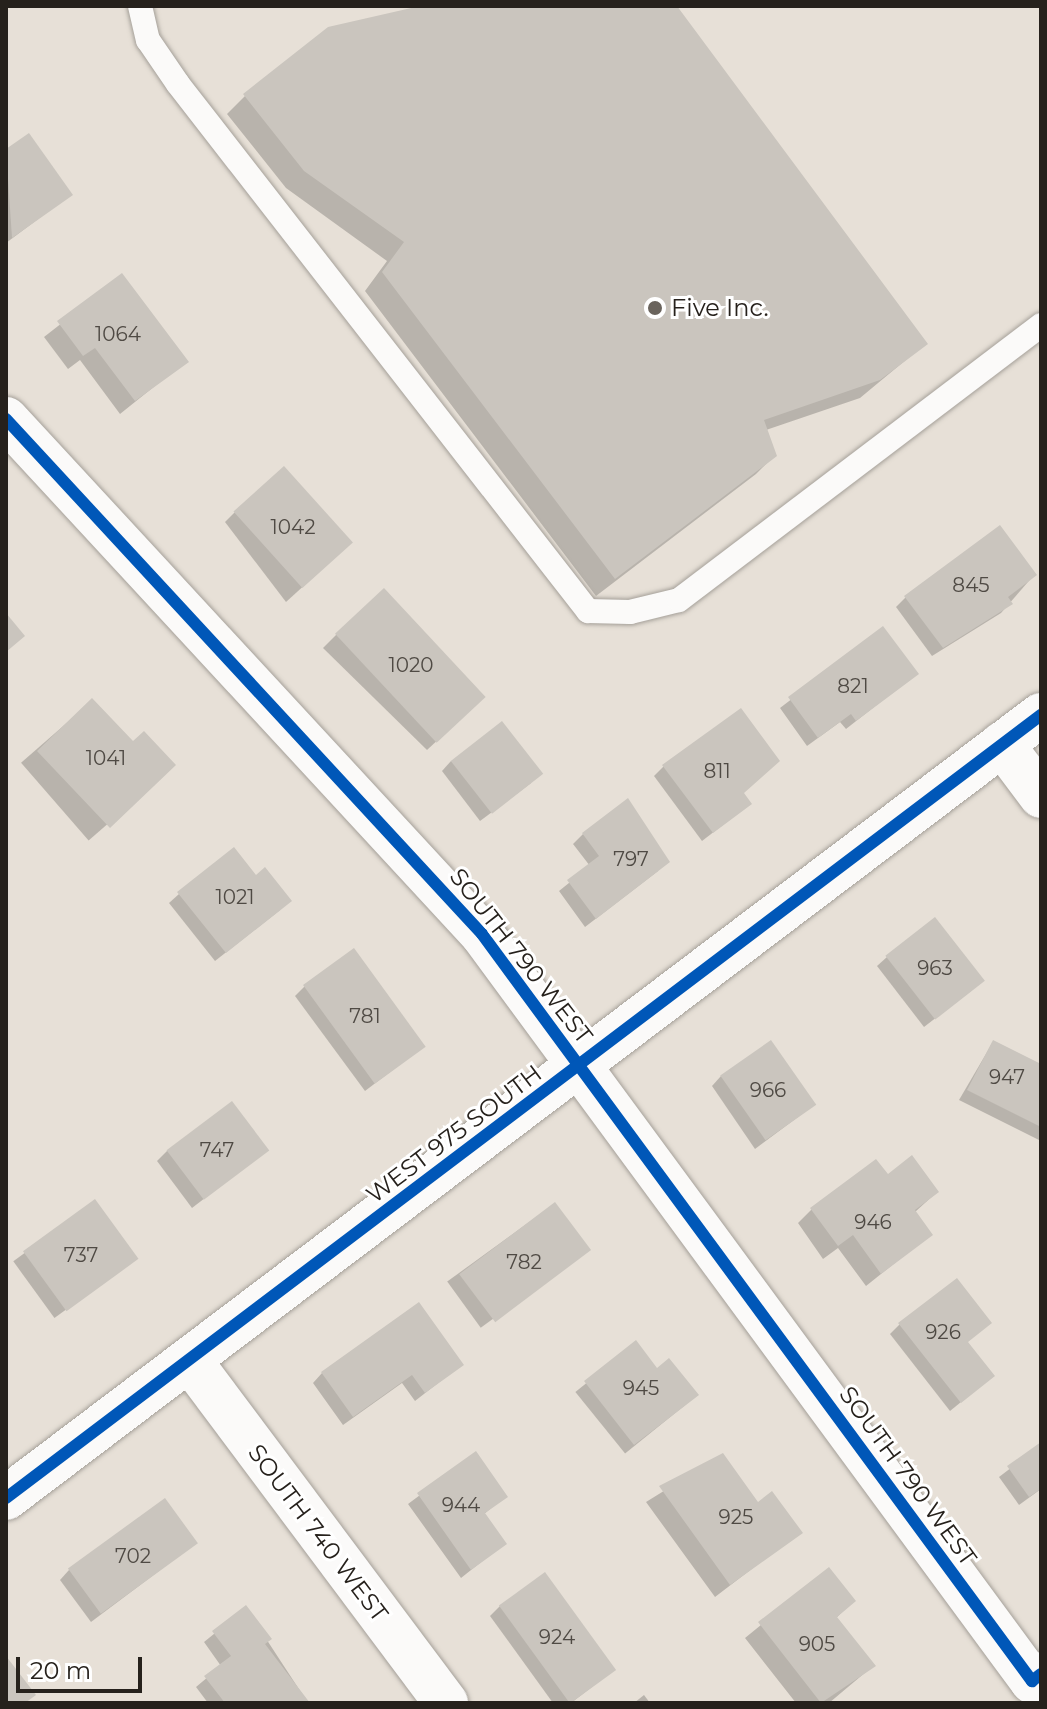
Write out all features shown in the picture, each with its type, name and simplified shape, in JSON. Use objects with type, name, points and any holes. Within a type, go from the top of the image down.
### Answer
[{"type":"street","name":"SOUTH 790 WEST","points":[[6,419],[482,934],[1036,1678]]},
{"type":"street","name":"WEST 975 SOUTH","points":[[6,1498],[191,1362],[1041,715]]},
{"type":"street","points":[[1002,744],[1041,796]]},
{"type":"street","name":"SOUTH 740 WEST","points":[[191,1362],[446,1703]]},
{"type":"lane","points":[[140,6],[148,40],[178,84],[588,611],[630,612],[679,600],[1041,325]]},
{"type":"building","name":"Five Inc.","points":[[420,6],[677,6],[928,344],[880,380],[764,420],[777,456],[615,579],[382,272],[404,242],[304,171],[243,94],[328,27]]},
{"type":"building","points":[[29,133],[73,195],[12,238],[6,149]]},
{"type":"building","points":[[122,273],[189,362],[135,401],[95,348],[83,356],[57,321]]},
{"type":"building","points":[[284,466],[353,543],[302,588],[233,512]]},
{"type":"building","points":[[1000,525],[1037,575],[1008,597],[1013,604],[943,648],[904,596]]},
{"type":"building","points":[[384,588],[486,697],[437,743],[335,634]]},
{"type":"building","points":[[6,613],[25,636],[6,652]]},
{"type":"building","points":[[883,626],[919,674],[856,721],[851,714],[818,738],[788,697]]},
{"type":"building","points":[[92,698],[133,741],[144,731],[176,765],[110,828],[37,751]]},
{"type":"building","points":[[741,708],[780,761],[744,793],[752,804],[713,833],[662,765]]},
{"type":"building","points":[[502,721],[543,774],[492,814],[451,761]]},
{"type":"building","points":[[628,798],[670,862],[596,919],[567,880],[599,856],[582,833]]},
{"type":"building","points":[[234,847],[256,875],[265,867],[292,901],[226,953],[177,892]]},
{"type":"building","points":[[935,917],[985,981],[935,1020],[885,956]]},
{"type":"building","points":[[354,948],[426,1047],[375,1084],[303,985]]},
{"type":"building","points":[[771,1040],[816,1105],[766,1140],[720,1076]]},
{"type":"building","points":[[993,1040],[1041,1064],[1041,1127],[967,1090]]},
{"type":"building","points":[[232,1101],[269,1151],[204,1200],[167,1150]]},
{"type":"building","points":[[912,1155],[939,1192],[915,1210],[933,1235],[881,1274],[853,1235],[838,1246],[810,1208],[876,1159],[888,1174]]},
{"type":"building","points":[[95,1199],[138,1259],[66,1311],[23,1251]]},
{"type":"building","points":[[555,1202],[591,1250],[495,1322],[459,1274]]},
{"type":"building","points":[[957,1278],[992,1323],[968,1342],[995,1376],[961,1403],[898,1323]]},
{"type":"building","points":[[419,1302],[464,1365],[425,1393],[412,1375],[353,1417],[321,1372]]},
{"type":"building","points":[[636,1340],[657,1368],[669,1358],[699,1395],[634,1445],[584,1381]]},
{"type":"building","points":[[1041,1442],[1041,1489],[1029,1497],[1007,1466]]},
{"type":"building","points":[[476,1451],[508,1497],[485,1513],[507,1544],[471,1570],[417,1493]]},
{"type":"building","points":[[723,1453],[758,1502],[772,1491],[803,1533],[730,1585],[659,1486]]},
{"type":"building","points":[[165,1498],[198,1543],[101,1614],[68,1569]]},
{"type":"building","points":[[829,1567],[856,1601],[837,1617],[876,1666],[821,1703],[758,1622]]},
{"type":"building","points":[[545,1572],[616,1670],[570,1703],[499,1606]]},
{"type":"building","points":[[246,1605],[272,1639],[265,1644],[310,1703],[225,1703],[204,1676],[231,1656],[212,1631]]},
{"type":"building","points":[[6,1656],[36,1695],[25,1703],[6,1703]]},
{"type":"cycle path","points":[[6,419],[482,934],[1032,1681],[1041,1674]]},
{"type":"cycle path","points":[[6,1498],[1041,715]]},
{"type":"place","name":"Five Inc.","points":[[655,308]]}]
